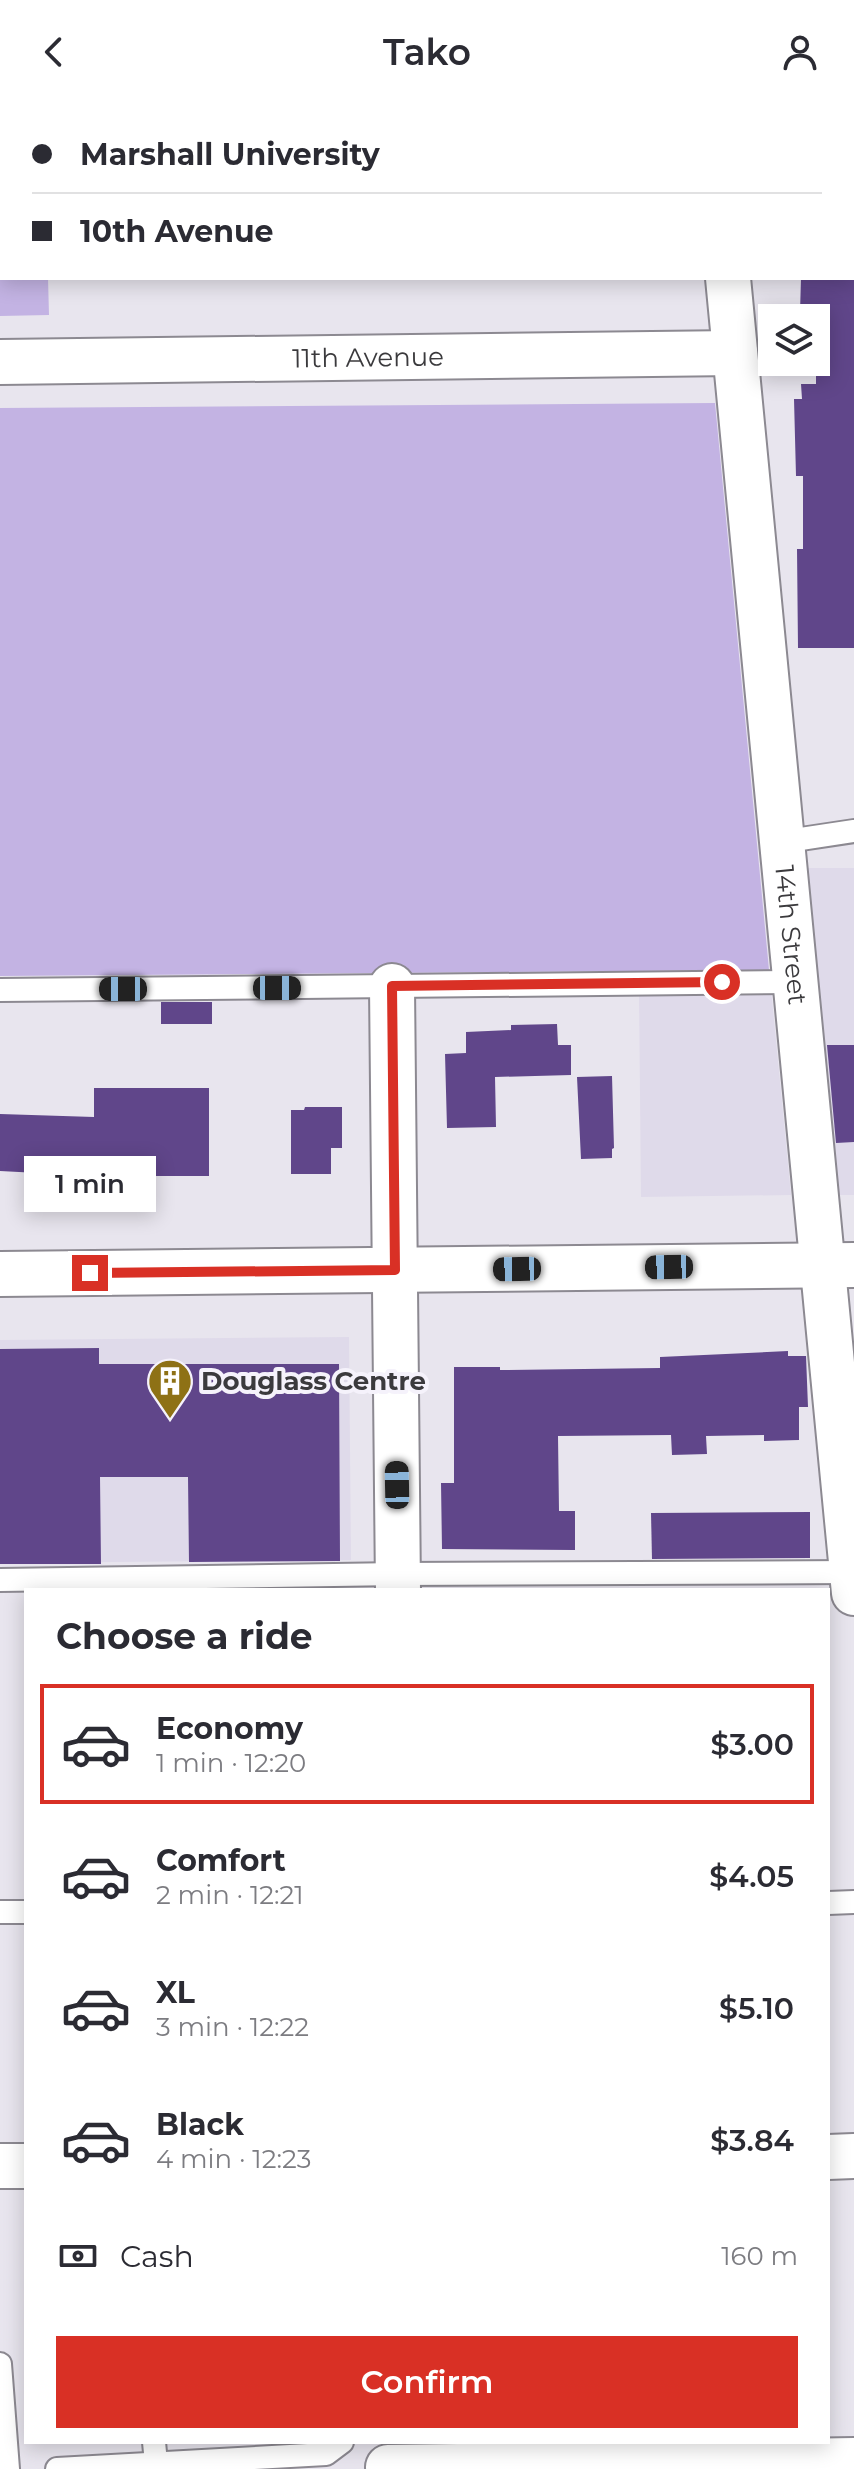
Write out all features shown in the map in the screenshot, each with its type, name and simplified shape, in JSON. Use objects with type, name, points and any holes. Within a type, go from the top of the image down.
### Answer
[{"type":"street","name":"14th Street","points":[[728,280],[816,1212],[838,1265],[853,1583]]},
{"type":"street","name":"11th Avenue","points":[[0,362],[735,353]]},
{"type":"street","points":[[392,986],[398,1582]]},
{"type":"street","points":[[0,1274],[838,1265]]},
{"type":"street","points":[[830,2157],[854,2156]]},
{"type":"street","points":[[0,2166],[24,2166]]},
{"type":"street","points":[[388,2459],[854,2460]]},
{"type":"lane","points":[[781,842],[854,831]]},
{"type":"lane","points":[[0,990],[794,982]]},
{"type":"lane","points":[[0,1580],[853,1583]]},
{"type":"lane","points":[[830,1903],[854,1902]]},
{"type":"lane","points":[[0,1912],[24,1912]]},
{"type":"lane","points":[[0,2364],[8,2469]]},
{"type":"lane","points":[[57,2469],[155,2453],[326,2454],[339,2444]]},
{"type":"shaded area","points":[[0,280],[48,280],[49,315],[0,316]]},
{"type":"shaded area","points":[[715,403],[769,970],[0,976],[0,408]]},
{"type":"shaded area","points":[[803,868],[854,868],[854,1195],[833,1195]]},
{"type":"shaded area","points":[[771,989],[791,1195],[641,1197],[639,990]]},
{"type":"shaded area","name":"Douglass Centre","points":[[349,1337],[351,1560],[0,1563],[0,1340]]},
{"type":"building","points":[[801,280],[854,280],[854,648],[798,648],[797,549],[803,549],[803,476],[796,476],[794,399],[802,399],[801,384],[816,384],[816,376],[830,376],[830,304],[800,304]]},
{"type":"building","points":[[161,1002],[212,1002],[212,1024],[161,1024]]},
{"type":"building","points":[[557,1024],[558,1045],[571,1045],[571,1075],[495,1077],[496,1127],[447,1128],[445,1054],[466,1053],[466,1032],[511,1030],[511,1025]]},
{"type":"building","points":[[827,1045],[854,1045],[854,1142],[836,1143]]},
{"type":"building","points":[[612,1076],[612,1158],[581,1159],[577,1077]]},
{"type":"building","points":[[94,1088],[209,1088],[209,1176],[95,1176],[0,1171],[0,1114],[94,1117]]},
{"type":"building","points":[[305,1107],[342,1107],[342,1148],[331,1148],[331,1174],[291,1174],[291,1110],[304,1110]]},
{"type":"building","name":"Douglass Centre","points":[[99,1348],[99,1364],[339,1364],[340,1561],[189,1562],[188,1477],[100,1477],[101,1564],[0,1564],[0,1349]]},
{"type":"building","points":[[788,1351],[788,1356],[806,1356],[808,1407],[799,1407],[799,1440],[764,1441],[764,1435],[706,1436],[707,1454],[672,1455],[671,1435],[558,1436],[559,1511],[575,1511],[575,1550],[442,1549],[441,1483],[454,1483],[454,1367],[500,1367],[500,1370],[660,1368],[660,1357]]},
{"type":"building","points":[[810,1512],[810,1558],[652,1559],[651,1513]]},
{"type":"place","name":"Douglass Centre","points":[[170,1420]]},
{"type":"route","points":[[90,1273],[395,1270],[392,986],[722,982]]}]
